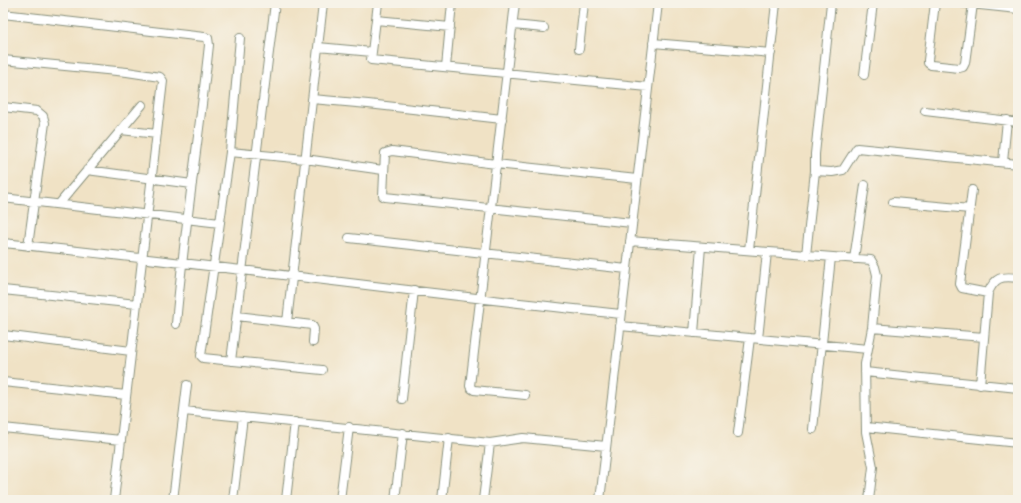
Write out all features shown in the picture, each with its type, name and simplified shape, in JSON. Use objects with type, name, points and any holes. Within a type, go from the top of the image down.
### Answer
[{"type":"street","points":[[231,361],[275,3]]},
{"type":"street","points":[[287,322],[323,3]]},
{"type":"street","points":[[378,3],[371,60],[648,87]]},
{"type":"street","points":[[446,67],[452,3]]},
{"type":"street","points":[[515,3],[471,388],[474,390],[525,395]]},
{"type":"street","points":[[579,49],[584,3]]},
{"type":"street","points":[[600,500],[658,3]]},
{"type":"street","points":[[749,250],[776,3]]},
{"type":"street","points":[[806,255],[815,171],[814,154],[831,3]]},
{"type":"street","points":[[864,75],[872,3]]},
{"type":"street","points":[[936,3],[928,63],[931,65],[958,68],[962,67],[965,63],[973,4]]},
{"type":"street","points":[[961,3],[1018,9]]},
{"type":"street","points":[[3,14],[207,37],[209,45],[202,110],[181,262],[176,324]]},
{"type":"street","points":[[376,20],[450,27]]},
{"type":"street","points":[[513,25],[544,28]]},
{"type":"street","points":[[240,38],[230,152],[201,356],[203,358],[322,370]]},
{"type":"street","points":[[653,43],[771,53]]},
{"type":"street","points":[[318,47],[372,52]]},
{"type":"street","points":[[3,60],[127,72],[160,77],[163,81],[114,500]]},
{"type":"street","points":[[312,99],[502,119]]},
{"type":"street","points":[[59,204],[142,105]]},
{"type":"street","points":[[3,107],[37,111],[43,116],[45,127],[28,246]]},
{"type":"street","points":[[924,111],[1018,122]]},
{"type":"street","points":[[1004,162],[1008,120]]},
{"type":"street","points":[[121,130],[157,134]]},
{"type":"street","points":[[815,171],[832,172],[843,170],[857,148],[1018,164]]},
{"type":"street","points":[[632,223],[385,197],[383,196],[383,170],[385,153],[392,151],[637,179]]},
{"type":"street","points":[[230,152],[383,170]]},
{"type":"street","points":[[88,170],[192,184]]},
{"type":"street","points":[[854,259],[865,185]]},
{"type":"street","points":[[972,190],[960,284],[962,288],[967,290],[988,293]]},
{"type":"street","points":[[3,198],[147,213],[220,223]]},
{"type":"street","points":[[892,202],[970,209]]},
{"type":"street","points":[[349,238],[627,269]]},
{"type":"street","points":[[630,241],[871,260],[875,267],[876,290],[865,372],[866,427],[873,467],[869,500]]},
{"type":"street","points":[[3,243],[181,262],[414,290],[480,300],[621,314]]},
{"type":"street","points":[[694,333],[701,246]]},
{"type":"street","points":[[738,434],[767,252]]},
{"type":"street","points":[[813,429],[831,257]]},
{"type":"street","points":[[980,385],[988,293],[993,282],[1000,278],[1018,278]]},
{"type":"street","points":[[3,290],[136,304]]},
{"type":"street","points":[[402,399],[414,290]]},
{"type":"street","points":[[237,316],[313,326],[313,342]]},
{"type":"street","points":[[620,326],[868,349]]},
{"type":"street","points":[[872,328],[984,337]]},
{"type":"street","points":[[3,335],[131,351]]},
{"type":"street","points":[[865,372],[1018,388]]},
{"type":"street","points":[[3,382],[126,395]]},
{"type":"street","points":[[173,500],[187,385]]},
{"type":"street","points":[[184,411],[490,442],[522,438],[606,446]]},
{"type":"street","points":[[233,500],[243,417]]},
{"type":"street","points":[[286,500],[295,422]]},
{"type":"street","points":[[340,500],[349,427]]},
{"type":"street","points":[[866,427],[1018,443]]},
{"type":"street","points":[[3,428],[121,440]]},
{"type":"street","points":[[394,500],[403,433]]},
{"type":"street","points":[[442,500],[449,438]]},
{"type":"street","points":[[483,500],[490,442]]}]
